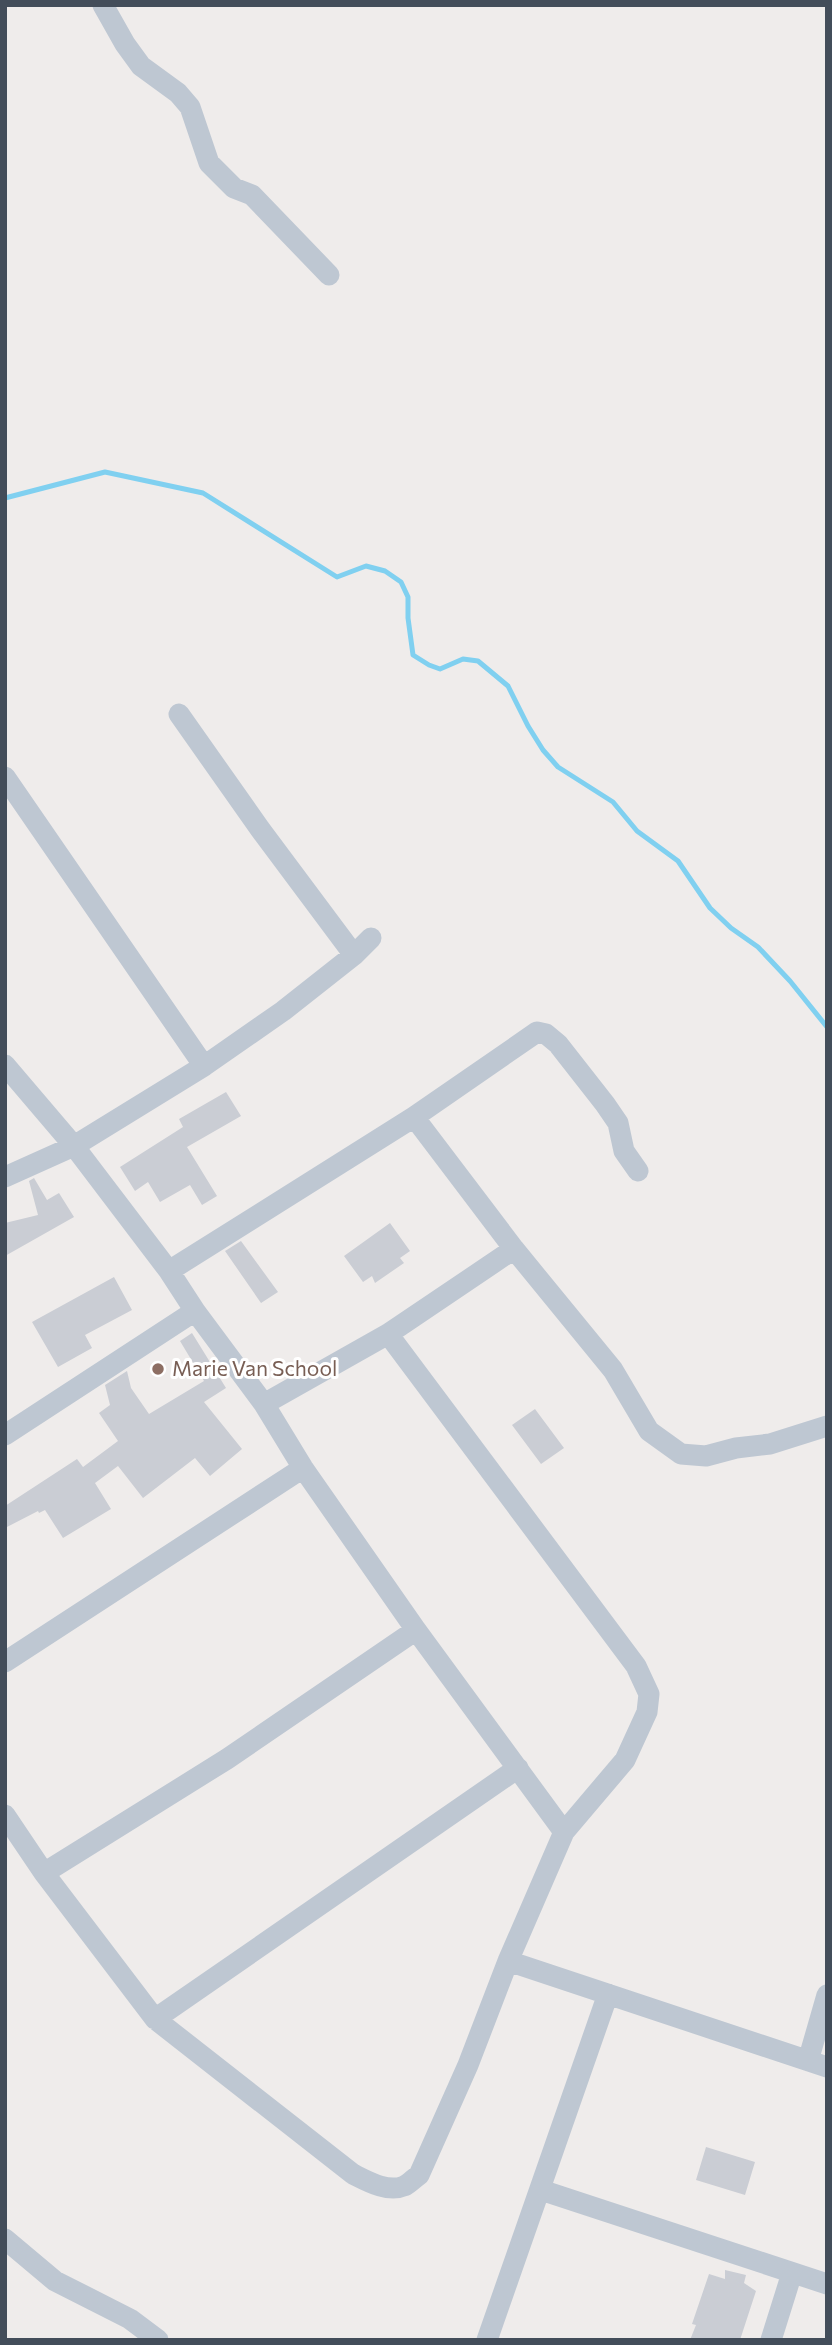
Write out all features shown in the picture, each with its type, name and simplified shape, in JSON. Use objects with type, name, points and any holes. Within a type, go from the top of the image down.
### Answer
[{"type":"street","points":[[103,5],[141,66],[178,93],[190,107],[209,163],[234,188],[252,195],[329,275]]},
{"type":"street","points":[[179,714],[354,955]]},
{"type":"street","points":[[5,777],[204,1066]]},
{"type":"street","points":[[5,1177],[74,1146],[204,1066],[284,1011],[371,939]]},
{"type":"street","points":[[169,1271],[414,1118],[519,1042],[537,1032],[547,1034],[558,1044],[618,1123],[624,1151],[638,1171]]},
{"type":"street","points":[[5,1065],[74,1146],[169,1271],[264,1404],[303,1468],[416,1630],[564,1832]]},
{"type":"street","points":[[414,1118],[514,1249],[613,1370],[649,1432],[681,1454],[706,1456],[736,1448],[770,1444],[827,1426]]},
{"type":"street","points":[[264,1404],[388,1334],[514,1249]]},
{"type":"street","points":[[5,1434],[195,1311]]},
{"type":"street","points":[[5,1815],[44,1873],[155,2019],[353,2174],[374,2184],[389,2187],[404,2187],[419,2175],[468,2065],[508,1961],[564,1832],[625,1760],[647,1712],[649,1694],[636,1666],[388,1334]]},
{"type":"street","points":[[5,1662],[303,1468]]},
{"type":"street","points":[[44,1873],[227,1759],[416,1630]]},
{"type":"street","points":[[155,2019],[518,1768]]},
{"type":"street","points":[[508,1961],[817,2064],[827,1995]]},
{"type":"street","points":[[487,2340],[608,1994]]},
{"type":"street","points":[[541,2190],[827,2284]]},
{"type":"street","points":[[5,2239],[55,2281],[130,2319],[158,2340]]},
{"type":"street","points":[[771,2340],[792,2273]]},
{"type":"building","points":[[226,1092],[241,1116],[187,1147],[217,1196],[202,1205],[190,1185],[160,1202],[148,1182],[135,1191],[120,1167],[183,1127],[179,1119]]},
{"type":"building","points":[[34,1178],[47,1200],[59,1193],[74,1217],[5,1256],[5,1223],[38,1215],[29,1181]]},
{"type":"building","points":[[390,1223],[410,1251],[400,1258],[404,1263],[375,1283],[372,1276],[363,1282],[344,1256]]},
{"type":"building","points":[[241,1241],[278,1292],[261,1303],[225,1251]]},
{"type":"building","points":[[114,1277],[132,1310],[85,1335],[92,1348],[58,1367],[32,1322]]},
{"type":"building","points":[[192,1333],[226,1388],[204,1402],[242,1449],[210,1476],[195,1458],[143,1498],[118,1466],[95,1483],[111,1509],[63,1538],[45,1510],[5,1528],[5,1506],[77,1459],[83,1467],[118,1441],[99,1413],[110,1405],[105,1385],[127,1371],[131,1388],[149,1414],[204,1381],[180,1341]]},
{"type":"building","points":[[535,1409],[564,1448],[541,1464],[512,1425]]},
{"type":"building","points":[[706,2147],[755,2162],[745,2195],[696,2180]]},
{"type":"building","points":[[725,2270],[746,2275],[744,2283],[756,2291],[740,2340],[690,2340],[696,2325],[692,2324],[709,2274],[725,2279]]},
{"type":"waterway","points":[[5,498],[105,472],[203,493],[337,577],[366,566],[385,571],[401,582],[408,597],[413,655],[440,669],[463,659],[478,661],[508,686],[528,726],[558,767],[613,802],[637,831],[678,861],[710,908],[731,928],[758,947],[827,1027]]},
{"type":"place","name":"Marie Van School","points":[[158,1369]]}]
